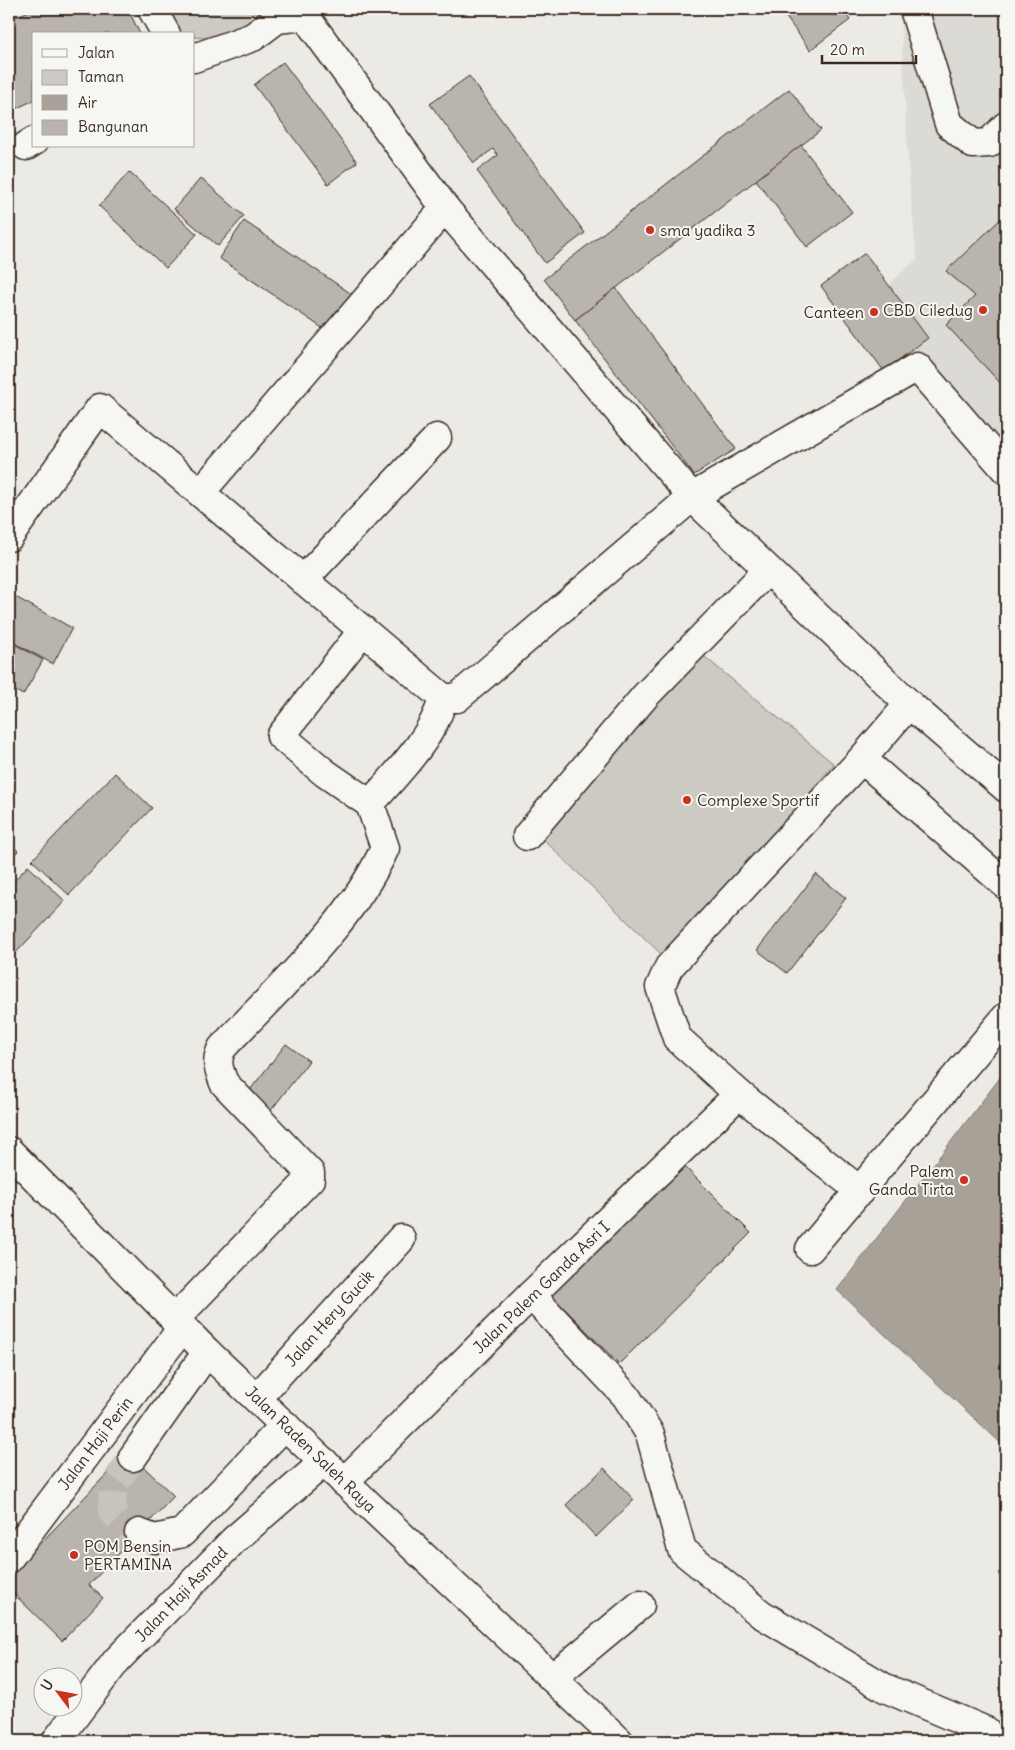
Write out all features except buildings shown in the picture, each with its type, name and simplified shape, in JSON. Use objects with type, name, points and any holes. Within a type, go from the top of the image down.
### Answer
[{"type":"street","points":[[152,9],[165,32]]},
{"type":"street","points":[[914,9],[949,124],[973,144],[988,143],[1006,126]]},
{"type":"street","points":[[195,58],[254,37],[268,14],[307,12],[445,208],[692,497],[909,704],[1001,774]]},
{"type":"street","points":[[200,492],[445,208]]},
{"type":"street","points":[[9,537],[100,408],[443,698],[457,698],[692,497],[917,367],[1006,470]]},
{"type":"street","points":[[303,580],[437,438]]},
{"type":"street","points":[[527,836],[646,695],[760,578]]},
{"type":"street","points":[[362,630],[281,736],[325,773],[370,804],[414,754],[441,708],[443,698]]},
{"type":"street","points":[[860,1190],[739,1094],[677,1038],[660,987],[669,967],[862,760],[909,704]]},
{"type":"street","points":[[862,760],[1006,885]]},
{"type":"street","name":"Jalan Haji Perin","points":[[9,1558],[178,1324],[260,1231],[307,1183],[310,1173],[224,1082],[217,1064],[218,1057],[222,1048],[334,928],[360,894],[385,848],[370,804]]},
{"type":"street","points":[[810,1249],[1006,1017]]},
{"type":"street","name":"Jalan Palem Ganda Asri I","points":[[344,1482],[530,1295],[739,1094]]},
{"type":"street","name":"Jalan Raden Saleh Raya","points":[[9,1152],[178,1324],[619,1741]]},
{"type":"street","name":"Jalan Hery Gucik","points":[[257,1398],[401,1239]]},
{"type":"street","points":[[530,1295],[626,1396],[650,1434],[682,1550],[761,1614],[885,1688],[986,1731],[975,1741]]},
{"type":"street","points":[[133,1457],[207,1352]]},
{"type":"street","points":[[138,1533],[156,1539],[182,1533],[285,1425]]},
{"type":"street","name":"Jalan Haji Asmad","points":[[56,1741],[117,1660],[234,1540],[324,1462]]},
{"type":"street","points":[[552,1678],[640,1605]]},
{"type":"shaded area","points":[[895,9],[1006,9],[1006,459],[911,351],[928,338],[888,285],[917,259],[909,179],[901,22]]},
{"type":"green space","points":[[157,9],[251,9],[263,16],[223,40],[195,37],[195,32],[170,32]]},
{"type":"green space","name":"Complexe Sportif","points":[[694,648],[834,764],[669,962],[540,836]]},
{"type":"water","name":"Palem Ganda Tirta","points":[[1006,1070],[1006,1448],[837,1290]]},
{"type":"tunnel","points":[[133,1457],[113,1486],[112,1511],[131,1530],[139,1533]]},
{"type":"place","name":"sma yadika 3","points":[[650,230]]},
{"type":"place","name":"CBD Ciledug","points":[[983,310]]},
{"type":"place","name":"Canteen","points":[[874,312]]},
{"type":"place","name":"Complexe Sportif","points":[[687,800]]},
{"type":"place","name":"Palem Ganda Tirta","points":[[964,1180]]},
{"type":"place","name":"POM Bensin PERTAMINA","points":[[74,1555]]}]
